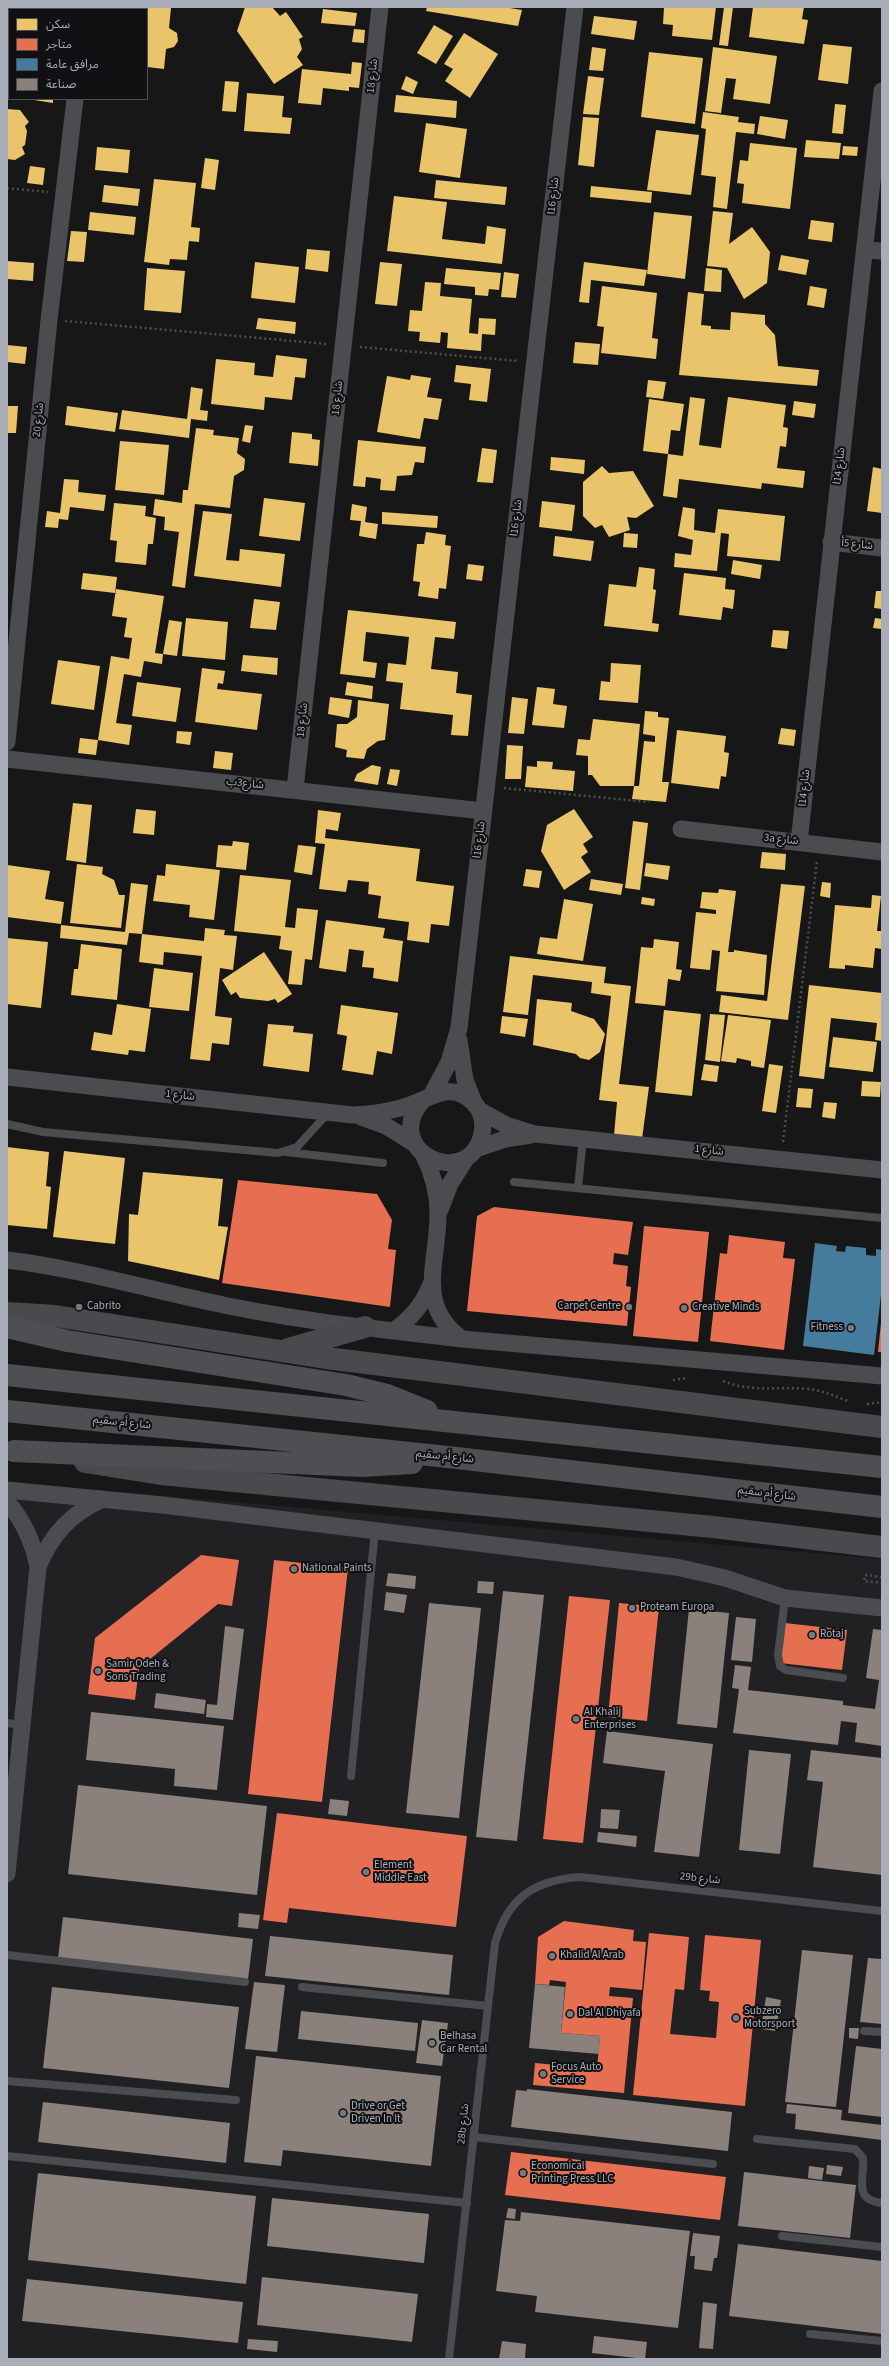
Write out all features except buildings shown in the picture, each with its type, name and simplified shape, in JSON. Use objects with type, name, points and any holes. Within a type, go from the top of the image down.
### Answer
[{"type":"main road","points":[[7,1313],[56,1316],[281,1351],[882,1427]]},
{"type":"main road","points":[[7,1327],[67,1341],[353,1387],[387,1395],[445,1420]]},
{"type":"main road","points":[[281,1351],[366,1327]]},
{"type":"main road","points":[[7,1375],[882,1467]]},
{"type":"main road","name":"شارع أم سقيم","points":[[7,1411],[448,1457],[882,1507]]},
{"type":"main road","points":[[10,1450],[362,1466],[391,1465],[448,1457]]},
{"type":"main road","points":[[10,1450],[161,1474],[697,1526],[882,1547]]},
{"type":"street","name":"شارع 18","points":[[295,789],[380,7]]},
{"type":"street","name":"شارع 16ا","points":[[428,1097],[445,1074],[458,1028],[575,7]]},
{"type":"street","name":"شارع 14ا","points":[[799,842],[882,91]]},
{"type":"street","name":"شارع 20","points":[[7,742],[49,320],[75,100]]},
{"type":"street","points":[[865,250],[882,252]]},
{"type":"street","name":"شارع 5أ","points":[[831,542],[882,548]]},
{"type":"street","name":"شارع3ب","points":[[7,759],[295,789],[484,811]]},
{"type":"street","name":"3a شارع","points":[[680,829],[882,852]]},
{"type":"street","name":"شارع 16ا","points":[[458,1028],[462,1066],[477,1107]]},
{"type":"street","name":"شارع 1","points":[[7,1077],[353,1115],[390,1111],[428,1097]]},
{"type":"street","points":[[438,1214],[450,1184],[471,1153],[483,1130],[477,1107],[466,1097],[455,1092],[444,1091],[428,1097],[413,1115],[411,1130],[436,1189],[438,1214],[431,1284],[433,1297],[442,1319],[462,1339]]},
{"type":"street","name":"شارع 1","points":[[477,1107],[506,1125],[535,1134],[781,1158],[882,1170]]},
{"type":"street","name":"شارع 1","points":[[353,1115],[386,1126],[419,1149]]},
{"type":"street","name":"شارع 1","points":[[471,1153],[505,1139],[535,1134]]},
{"type":"street","points":[[419,1149],[432,1160],[444,1163],[456,1162],[471,1153]]},
{"type":"street","points":[[7,1260],[101,1275],[233,1307],[393,1331],[462,1339],[882,1376]]},
{"type":"street","points":[[393,1331],[403,1324],[420,1306],[431,1284]]},
{"type":"street","points":[[7,1490],[103,1499],[375,1530],[676,1567],[725,1578],[785,1598],[882,1608]]},
{"type":"street","points":[[7,1874],[14,1724],[38,1567],[50,1542],[68,1521],[90,1504],[103,1499]]},
{"type":"street","points":[[7,1502],[23,1523],[30,1537],[38,1567]]},
{"type":"lane","points":[[285,1152],[301,1143],[328,1113]]},
{"type":"lane","points":[[7,1124],[43,1132],[285,1152],[383,1163]]},
{"type":"lane","points":[[578,1187],[584,1139]]},
{"type":"lane","points":[[514,1182],[578,1187],[882,1218]]},
{"type":"lane","points":[[351,1776],[375,1530]]},
{"type":"lane","points":[[785,1598],[778,1655],[780,1666],[786,1670],[843,1678]]},
{"type":"lane","name":"29b شارع","points":[[520,1898],[537,1886],[557,1878],[580,1877],[882,1911]]},
{"type":"lane","name":"28b شارع","points":[[449,2359],[495,1943],[499,1929],[508,1912],[520,1898]]},
{"type":"lane","points":[[7,1955],[245,1982]]},
{"type":"lane","points":[[302,1987],[488,2006]]},
{"type":"lane","points":[[864,2030],[882,2032]]},
{"type":"lane","points":[[7,2081],[236,2100]]},
{"type":"lane","points":[[474,2137],[713,2164]]},
{"type":"lane","points":[[757,2139],[855,2149],[863,2158],[862,2186],[864,2196],[873,2202],[882,2204]]},
{"type":"lane","points":[[7,2156],[467,2203]]},
{"type":"lane","points":[[782,2236],[882,2247]]},
{"type":"lane","points":[[810,2334],[882,2341]]},
{"type":"path","points":[[7,188],[64,194]]},
{"type":"path","points":[[49,320],[535,362]]},
{"type":"path","points":[[486,786],[648,802]]},
{"type":"path","points":[[781,1158],[819,845]]},
{"type":"path","points":[[882,1577],[865,1575],[864,1581],[882,1583]]},
{"type":"shaded area","points":[[7,1482],[882,1559],[882,2359],[7,2359]]},
{"type":"place","name":"Cabrito","points":[[79,1307]]},
{"type":"place","name":"Carpet Centre","points":[[629,1307]]},
{"type":"place","name":"Creative Minds","points":[[684,1308]]},
{"type":"place","name":"Fitness","points":[[851,1328]]},
{"type":"place","name":"National Paints","points":[[294,1569]]},
{"type":"place","name":"Proteam Europa","points":[[632,1608]]},
{"type":"place","name":"Rotaj","points":[[812,1635]]},
{"type":"place","name":"Samir Odeh & Sons Trading","points":[[98,1671]]},
{"type":"place","name":"Al Khalij Enterprises","points":[[576,1719]]},
{"type":"place","name":"Element Middle East","points":[[366,1872]]},
{"type":"place","name":"Khalid Al Arab","points":[[552,1956]]},
{"type":"place","name":"Dal Al Dhiyafa","points":[[570,2014]]},
{"type":"place","name":"Subzero Motorsport","points":[[736,2018]]},
{"type":"place","name":"Belhasa Car Rental","points":[[432,2043]]},
{"type":"place","name":"Focus Auto Service","points":[[543,2074]]},
{"type":"place","name":"Drive or Get Driven In It","points":[[343,2113]]},
{"type":"place","name":"Economical Printing Press LLC","points":[[523,2173]]}]
